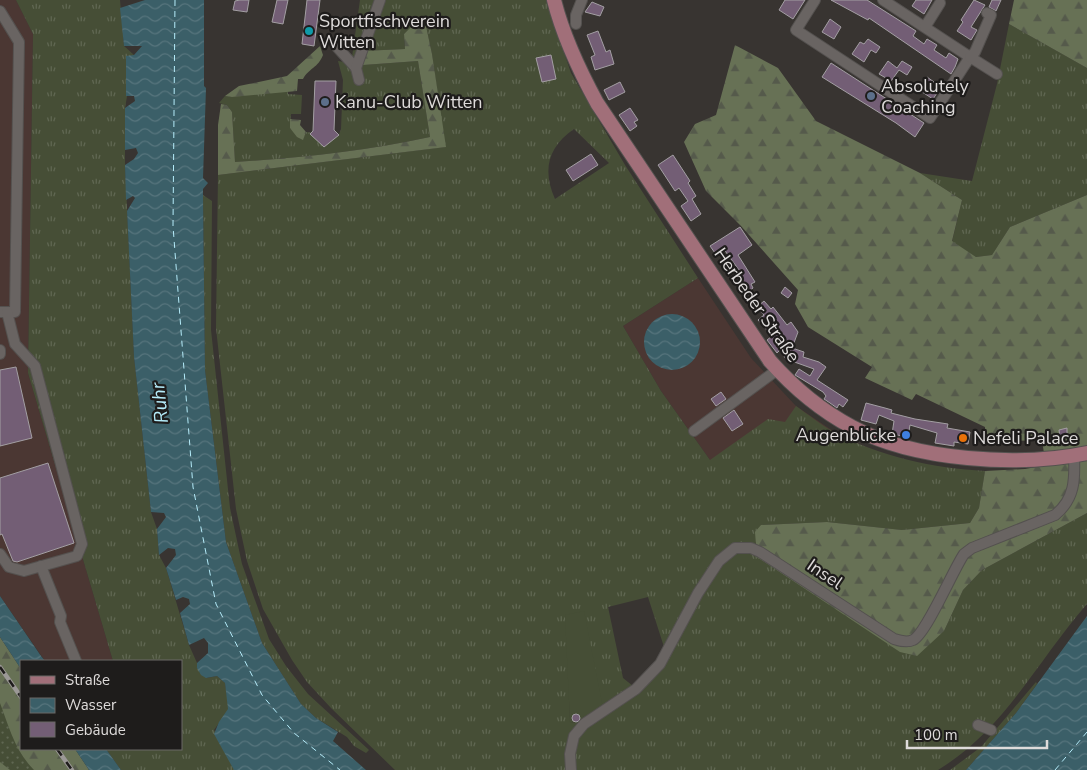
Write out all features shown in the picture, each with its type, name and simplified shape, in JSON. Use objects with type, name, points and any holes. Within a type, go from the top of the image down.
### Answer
[{"type":"main road","name":"Herbeder Straße","points":[[554,0],[580,72],[597,102],[777,370],[790,384],[816,405],[854,428],[890,442],[943,455],[990,460],[1080,454]]},
{"type":"street","points":[[358,80],[356,68],[380,0]]},
{"type":"street","points":[[576,24],[576,15],[582,0]]},
{"type":"street","points":[[815,0],[796,30],[930,118],[970,57],[976,52],[991,15],[987,13]]},
{"type":"street","points":[[883,0],[997,74]]},
{"type":"street","points":[[925,27],[940,3]]},
{"type":"street","points":[[0,11],[19,42],[15,312],[3,312],[14,344],[36,366],[82,544],[77,556],[24,571],[9,567],[0,554]]},
{"type":"street","points":[[336,46],[356,68]]},
{"type":"street","points":[[694,431],[777,370]]},
{"type":"street","points":[[1052,510],[1065,505],[1074,487],[1080,454]]},
{"type":"street","name":"Insel","points":[[571,770],[570,754],[574,736],[584,724],[622,700],[650,676],[667,653],[688,611],[709,576],[725,554],[735,548],[751,548],[770,558],[894,640],[907,642],[919,636],[924,629],[964,554],[972,548],[1055,515],[1065,505]]},
{"type":"street","points":[[42,566],[62,616],[60,622],[76,660]]},
{"type":"street","points":[[978,724],[991,730]]},
{"type":"shaded area","points":[[0,0],[16,0],[33,34],[28,373],[113,660],[44,660],[0,596]]},
{"type":"shaded area","points":[[698,278],[751,358],[796,406],[833,431],[890,459],[710,460],[661,391],[623,326]]},
{"type":"green space","points":[[16,0],[120,0],[124,46],[134,55],[125,108],[125,165],[134,357],[151,512],[157,529],[159,555],[166,568],[197,668],[207,678],[217,676],[225,683],[229,709],[214,730],[237,770],[121,770],[107,750],[182,750],[182,660],[113,660],[28,373],[33,34]]},
{"type":"green space","points":[[360,0],[546,0],[571,73],[625,165],[698,278],[623,326],[661,391],[710,460],[768,419],[785,422],[796,406],[834,432],[889,455],[927,464],[985,471],[979,508],[970,523],[902,530],[827,522],[761,525],[755,545],[743,543],[944,631],[963,590],[982,570],[1087,513],[1087,604],[1019,693],[983,735],[938,770],[395,770],[331,708],[307,682],[292,660],[263,609],[247,561],[236,509],[216,328],[218,175],[445,147],[432,54],[426,26],[412,27],[404,34],[405,49],[362,51],[357,68],[363,65],[418,61],[430,137],[333,153],[235,162],[232,112],[227,105],[219,103],[225,96],[232,97],[288,90],[288,94],[302,95],[301,114],[291,114],[290,128],[303,139],[306,132],[339,135],[341,129],[343,80],[338,61],[344,62],[352,57]],"holes":[[[574,129],[609,163],[555,199],[549,178],[550,160],[558,143]],[[648,597],[665,650],[652,680],[638,690],[623,678],[608,607]],[[569,670],[581,723],[570,722]]]},
{"type":"green space","points":[[1014,0],[1087,0],[1087,68],[1009,24]]},
{"type":"green space","points":[[1009,24],[1087,68],[1087,195],[1010,227],[992,255],[976,257],[952,242],[962,200],[920,173],[972,181],[997,84]]},
{"type":"green space","points":[[426,26],[446,147],[218,175],[218,125],[221,104],[227,105],[232,112],[235,162],[333,153],[430,137],[418,61],[363,65],[356,68],[362,51],[405,49],[404,34],[411,27]]},
{"type":"green space","points":[[735,45],[778,68],[816,121],[920,173],[962,200],[952,241],[976,257],[992,255],[1010,227],[1087,195],[1087,446],[1044,453],[1042,441],[985,440],[985,427],[916,394],[912,400],[865,378],[872,367],[808,327],[795,304],[798,290],[741,226],[706,191],[684,142],[695,124],[716,115]]},
{"type":"green space","points":[[320,46],[323,55],[321,59],[303,79],[298,79],[297,91],[225,96],[239,86],[287,76]]},
{"type":"green space","points":[[290,119],[301,120],[300,125],[306,132],[303,140],[297,137],[290,128]]},
{"type":"green space","points":[[203,195],[212,201],[211,330],[230,508],[242,564],[269,639],[286,666],[308,694],[369,750],[366,753],[354,746],[347,737],[316,718],[301,704],[262,643],[226,542],[205,370]]},
{"type":"green space","points":[[1087,458],[1087,513],[982,570],[963,590],[944,631],[917,656],[900,652],[757,557],[755,532],[761,525],[827,522],[902,530],[970,523],[979,508],[985,471],[1025,469]]},
{"type":"green space","points":[[584,611],[603,708],[581,723],[570,722],[565,615]]},
{"type":"green space","points":[[0,637],[20,667],[20,750],[76,750],[89,770],[0,770]]},
{"type":"green space","points":[[1036,682],[1037,684],[1016,713],[966,770],[950,770],[981,747]]},
{"type":"green space","points":[[0,703],[17,747],[34,770],[10,770],[0,762]]},
{"type":"water","name":"Ruhr","points":[[145,0],[204,0],[204,86],[206,88],[203,178],[208,183],[203,189],[205,370],[226,542],[262,643],[301,704],[316,718],[338,732],[333,741],[366,770],[234,770],[214,734],[219,722],[228,709],[225,683],[217,676],[206,678],[201,675],[197,668],[197,663],[208,653],[208,643],[204,638],[189,645],[180,613],[190,604],[189,599],[183,597],[176,600],[166,568],[176,555],[175,549],[168,548],[159,555],[157,529],[166,517],[164,513],[151,512],[134,357],[127,211],[135,198],[133,196],[126,200],[125,165],[134,159],[138,153],[136,148],[125,150],[125,108],[135,101],[134,96],[126,96],[126,56],[134,55],[142,46],[124,46],[120,8]]},
{"type":"water","points":[[667,314],[677,314],[692,322],[698,331],[700,342],[698,353],[692,362],[677,370],[667,370],[656,365],[649,358],[644,347],[644,337],[649,326],[656,319]]},
{"type":"water","points":[[0,596],[44,660],[20,660],[20,667],[0,637]]},
{"type":"water","points":[[1087,616],[1087,770],[966,770],[1016,713]]},
{"type":"water","points":[[76,750],[107,750],[121,770],[89,770]]},
{"type":"building","points":[[249,0],[247,12],[233,10],[235,1]]},
{"type":"building","points":[[277,0],[288,0],[283,24],[272,22]]},
{"type":"building","name":"Sportfischverein Witten","points":[[307,0],[320,0],[314,46],[302,44]]},
{"type":"building","points":[[785,0],[805,0],[793,19],[779,10]]},
{"type":"building","points":[[831,0],[867,0],[916,31],[913,36],[924,44],[927,39],[937,45],[934,50],[946,58],[949,53],[958,59],[951,74],[869,18],[868,20]]},
{"type":"building","points":[[916,0],[932,0],[924,14],[912,6]]},
{"type":"building","points":[[974,0],[985,5],[971,27],[977,30],[971,40],[957,31],[963,22],[961,20]]},
{"type":"building","points":[[992,0],[1001,0],[996,11],[989,7]]},
{"type":"building","points":[[592,2],[604,7],[600,16],[585,12]]},
{"type":"building","points":[[830,19],[841,27],[834,39],[822,32]]},
{"type":"building","points":[[598,31],[606,52],[610,50],[614,64],[595,70],[591,57],[595,55],[587,35]]},
{"type":"building","points":[[868,39],[880,47],[876,53],[871,50],[864,62],[852,54],[860,42],[864,44]]},
{"type":"building","points":[[551,55],[556,79],[542,82],[536,58]]},
{"type":"building","points":[[888,61],[897,68],[902,61],[912,67],[907,75],[899,70],[891,81],[879,74]]},
{"type":"building","points":[[831,63],[924,123],[915,137],[822,77]]},
{"type":"building","points":[[927,77],[934,82],[932,85],[939,90],[933,99],[919,90]]},
{"type":"building","name":"Kanu-Club Witten","points":[[315,81],[336,81],[334,130],[339,135],[324,147],[310,134],[313,131]]},
{"type":"building","points":[[620,82],[625,92],[609,100],[604,90]]},
{"type":"building","points":[[630,108],[638,120],[634,122],[637,126],[630,131],[619,115]]},
{"type":"building","points":[[591,154],[598,165],[573,181],[566,170]]},
{"type":"building","points":[[673,155],[690,181],[688,183],[696,196],[692,199],[701,214],[691,221],[681,206],[688,201],[679,188],[675,191],[658,165]]},
{"type":"building","points":[[740,227],[752,245],[738,255],[755,282],[751,284],[753,288],[747,293],[736,272],[739,270],[723,248],[715,253],[710,246]]},
{"type":"building","points":[[785,287],[792,293],[788,298],[781,293]]},
{"type":"building","points":[[764,301],[771,309],[773,307],[787,325],[791,322],[798,332],[792,348],[804,352],[803,357],[819,362],[826,367],[817,380],[848,400],[843,407],[839,404],[837,408],[824,399],[826,396],[823,392],[795,375],[799,369],[810,376],[814,369],[786,359],[780,350],[777,353],[767,340],[772,336],[758,320],[764,315],[757,307]]},
{"type":"building","points":[[16,367],[32,438],[0,446],[0,370]]},
{"type":"building","points":[[721,392],[726,399],[716,406],[711,399]]},
{"type":"building","points":[[866,403],[892,410],[891,413],[948,424],[947,428],[970,432],[968,444],[954,442],[954,446],[935,443],[937,433],[910,425],[908,437],[892,434],[894,421],[879,415],[876,424],[861,420]]},
{"type":"building","points":[[734,410],[743,424],[732,431],[723,418]]},
{"type":"building","points":[[1067,428],[1067,436],[1060,437],[1059,430]]},
{"type":"building","points":[[48,463],[74,543],[17,562],[13,561],[2,534],[0,535],[0,478]]},
{"type":"building","points":[[576,714],[580,718],[576,722],[572,718]]},
{"type":"ferry route","points":[[175,0],[173,226],[193,487],[216,604],[262,695],[294,733],[340,770]]},
{"type":"ferry route","points":[[1055,770],[1087,732]]},
{"type":"railway","points":[[0,667],[20,696]]},
{"type":"railway","points":[[58,750],[72,770]]},
{"type":"place","name":"Sportfischverein Witten","points":[[309,31]]},
{"type":"place","name":"Absolutely Coaching","points":[[871,96]]},
{"type":"place","name":"Kanu-Club Witten","points":[[325,102]]},
{"type":"place","name":"Augenblicke","points":[[906,435]]},
{"type":"place","name":"Nefeli Palace","points":[[963,438]]}]
